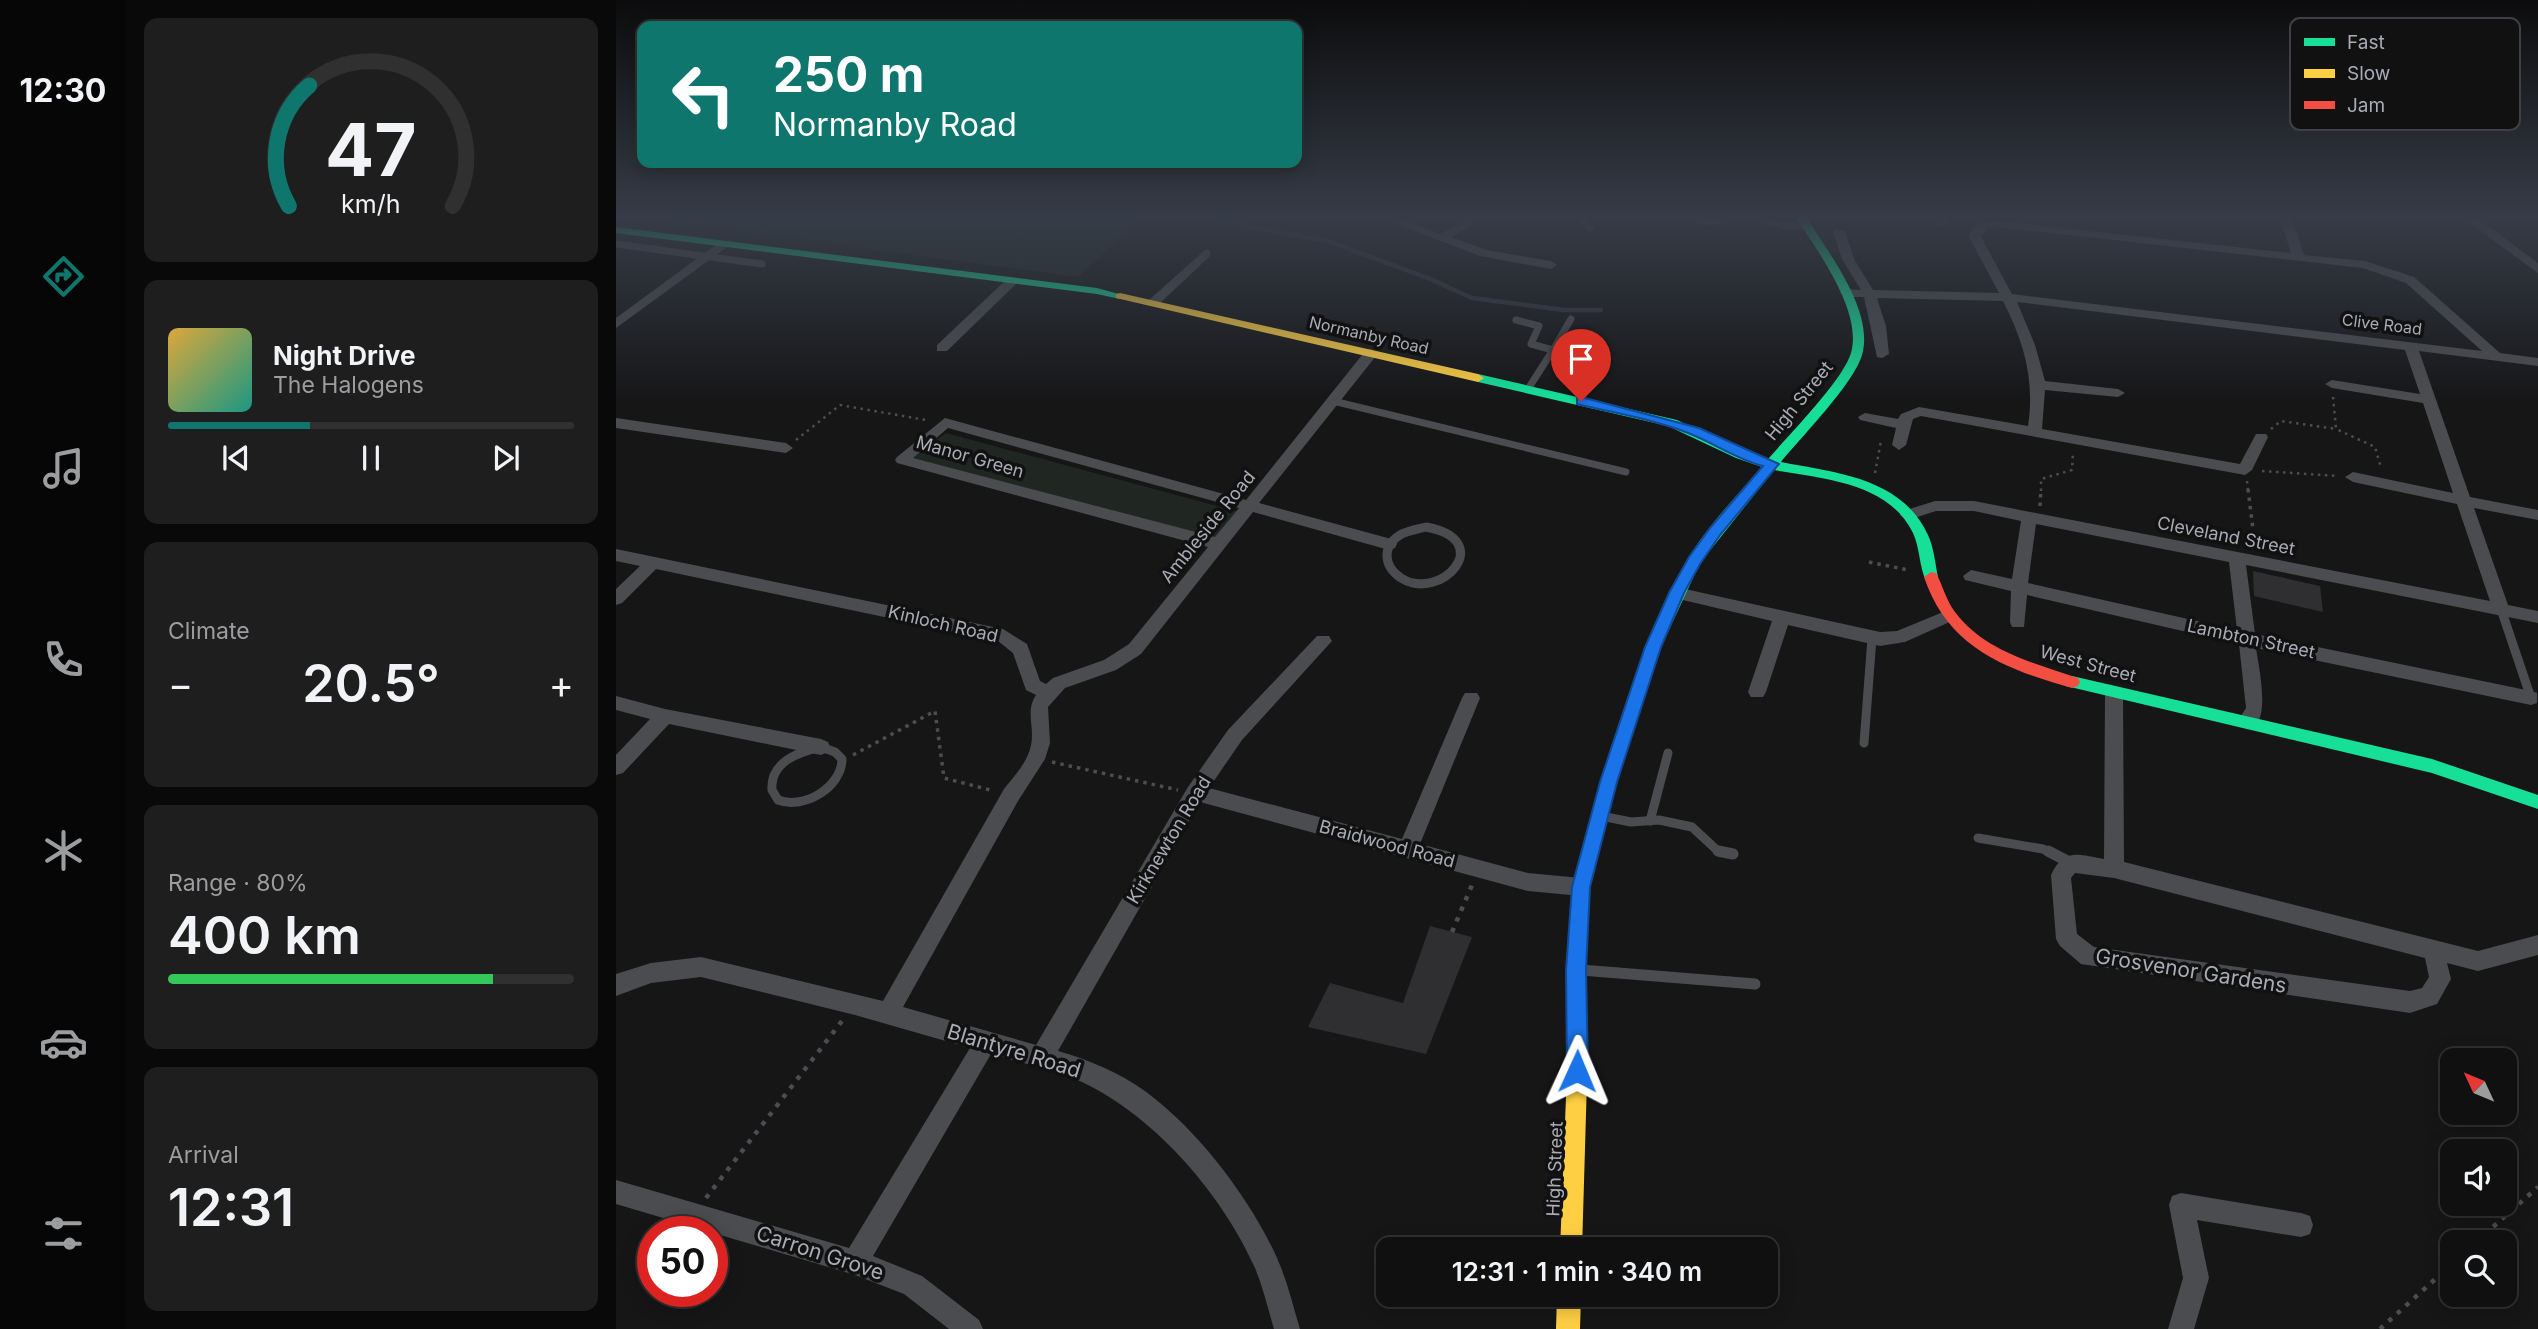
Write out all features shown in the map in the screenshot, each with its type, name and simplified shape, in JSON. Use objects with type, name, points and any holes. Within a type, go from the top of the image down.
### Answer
[{"type":"street","points":[[616,324],[680,277]]},
{"type":"street","name":"Normanby Road","points":[[981,277],[1097,291],[1672,423],[1694,430],[1751,458],[1839,477],[1872,488],[1891,499],[1908,515]]},
{"type":"street","points":[[1153,303],[1181,277]]},
{"type":"street","name":"High Street","points":[[1571,1237],[1578,1046],[1576,970],[1581,887],[1600,816],[1653,647],[1676,593],[1715,532],[1849,373],[1858,351],[1857,325],[1846,293],[1837,277]]},
{"type":"street","points":[[1859,277],[1869,293],[1879,326],[1882,355]]},
{"type":"street","points":[[1997,277],[2030,349],[2038,385],[2034,433]]},
{"type":"street","points":[[2401,277],[2410,280],[2496,357]]},
{"type":"street","points":[[942,348],[1012,281]]},
{"type":"street","name":"Clive Road","points":[[1846,293],[2008,297],[2538,362]]},
{"type":"street","points":[[2410,345],[2501,609]]},
{"type":"street","name":"Ambleside Road","points":[[1048,692],[1059,683],[1110,665],[1135,649],[1371,353]]},
{"type":"street","points":[[2332,384],[2431,400]]},
{"type":"street","points":[[2038,385],[2118,394]]},
{"type":"street","points":[[1899,445],[1905,421],[1919,411],[2245,470],[2260,437]]},
{"type":"street","points":[[1864,417],[1905,421]]},
{"type":"street","points":[[616,423],[786,448]]},
{"type":"street","name":"Manor Green","points":[[1219,544],[902,460],[945,424],[1389,544]]},
{"type":"street","points":[[2353,477],[2465,500],[2490,508],[2538,515]]},
{"type":"street","name":"Cleveland Street","points":[[1908,515],[1950,505],[2034,517],[2538,617]]},
{"type":"street","points":[[1676,593],[1872,638],[1899,637],[1948,616],[1935,596],[1921,534],[1908,515]]},
{"type":"street","points":[[2018,621],[2019,587],[2034,517]]},
{"type":"street","name":"Kinloch Road","points":[[616,555],[1003,636],[1021,649],[1032,685],[1048,692]]},
{"type":"street","points":[[2237,558],[2246,639],[2250,715]]},
{"type":"street","points":[[616,599],[653,563]]},
{"type":"street","name":"Lambton Street","points":[[1971,576],[2246,639],[2531,698]]},
{"type":"street","name":"West Street","points":[[1948,616],[1979,643],[2027,670],[2114,694],[2250,715],[2432,766],[2538,802]]},
{"type":"street","points":[[1757,692],[1782,617]]},
{"type":"street","name":"Kirknewton Road","points":[[1041,1058],[1195,793],[1235,735],[1323,640]]},
{"type":"street","points":[[888,1013],[1012,795],[1036,759],[1041,743],[1039,706],[1048,692]]},
{"type":"street","points":[[2114,694],[2114,869]]},
{"type":"street","points":[[1408,848],[1471,698]]},
{"type":"street","points":[[616,703],[665,716],[821,747]]},
{"type":"street","points":[[616,767],[665,716]]},
{"type":"street","name":"Braidwood Road","points":[[1195,793],[1528,882],[1581,887]]},
{"type":"street","points":[[2071,863],[2114,869],[2478,961],[2538,945]]},
{"type":"street","name":"Grosvenor Gardens","points":[[2071,863],[2062,875],[2067,939],[2089,957],[2410,1002],[2429,996],[2440,979],[2434,951]]},
{"type":"street","name":"Blantyre Road","points":[[616,985],[651,974],[701,967],[855,1004],[1077,1068],[1136,1100],[1182,1141],[1238,1210],[1267,1265],[1287,1329]]},
{"type":"street","points":[[855,1262],[986,1042]]},
{"type":"street","name":"Carron Grove","points":[[616,1192],[855,1262],[913,1285],[970,1329]]},
{"type":"street","points":[[2181,1329],[2196,1278],[2182,1205],[2301,1225]]},
{"type":"street","points":[[1568,1329],[1569,1307]]},
{"type":"lane","points":[[1528,389],[1571,319]]},
{"type":"lane","points":[[1516,320],[1539,326],[1531,344],[1552,349]]},
{"type":"lane","points":[[1333,401],[1626,472]]},
{"type":"lane","points":[[1412,529],[1438,529],[1454,536],[1461,544],[1463,553],[1454,570],[1443,578],[1416,583],[1404,580],[1390,571],[1385,563],[1389,544],[1400,534],[1412,529]]},
{"type":"lane","points":[[2501,609],[2531,698]]},
{"type":"lane","points":[[1864,743],[1872,638]]},
{"type":"lane","points":[[821,747],[831,749],[842,761],[840,774],[823,792],[798,803],[785,803],[770,793],[770,784],[783,763],[806,750],[821,747]]},
{"type":"lane","points":[[1650,821],[1668,753]]},
{"type":"lane","points":[[1600,816],[1631,822],[1650,821],[1692,827],[1719,852],[1733,854]]},
{"type":"lane","points":[[1978,838],[2043,849],[2071,863]]},
{"type":"lane","points":[[1576,970],[1755,984]]},
{"type":"path","points":[[2332,384],[2336,429]]},
{"type":"path","points":[[786,448],[840,405],[945,424]]},
{"type":"path","points":[[2260,437],[2281,421],[2336,429],[2375,447],[2385,483]]},
{"type":"path","points":[[2034,517],[2041,479],[2072,470],[2075,440]]},
{"type":"path","points":[[1872,488],[1881,441],[1899,445]]},
{"type":"path","points":[[2258,562],[2245,470],[2353,477]]},
{"type":"path","points":[[842,761],[936,711],[944,778],[1012,795]]},
{"type":"path","points":[[1036,759],[1195,793]]},
{"type":"path","points":[[1452,932],[1479,868]]},
{"type":"path","points":[[694,1213],[855,1004]]},
{"type":"path","points":[[2490,1230],[2538,1187]]},
{"type":"path","points":[[2380,1329],[2440,1275]]},
{"type":"shaded area","points":[[946,433],[1239,512],[1221,539],[912,458]]},
{"type":"building","points":[[2253,571],[2320,586],[2323,612],[2254,596]]},
{"type":"building","points":[[1430,926],[1472,937],[1426,1054],[1308,1027],[1330,983],[1403,1003]]},
{"type":"waterway","points":[[1425,277],[1472,298],[1564,310],[1601,310]]},
{"type":"traffic: fast","points":[[987,277],[1120,296]]},
{"type":"traffic: fast","points":[[1612,769],[1653,647],[1694,561],[1715,532],[1848,373],[1857,354],[1857,330],[1853,313],[1838,277]]},
{"type":"traffic: fast","points":[[1478,378],[1672,423],[1751,459],[1846,479],[1870,487],[1891,498],[1908,514],[1921,535],[1931,577]]},
{"type":"traffic: fast","points":[[2072,682],[2432,766],[2538,802]]},
{"type":"traffic: slow","points":[[1120,296],[1478,378]]},
{"type":"traffic: slow","points":[[1571,1237],[1578,1046],[1576,970],[1581,887],[1612,769]]},
{"type":"traffic: slow","points":[[1568,1329],[1569,1307]]},
{"type":"traffic: jam","points":[[1931,577],[1939,599],[1951,618],[1967,634],[2006,659],[2072,682]]},
{"type":"route","points":[[1577,1071],[1576,970],[1581,887],[1608,782],[1653,647],[1676,593],[1715,532],[1773,464],[1751,458],[1694,430],[1581,401]]}]
